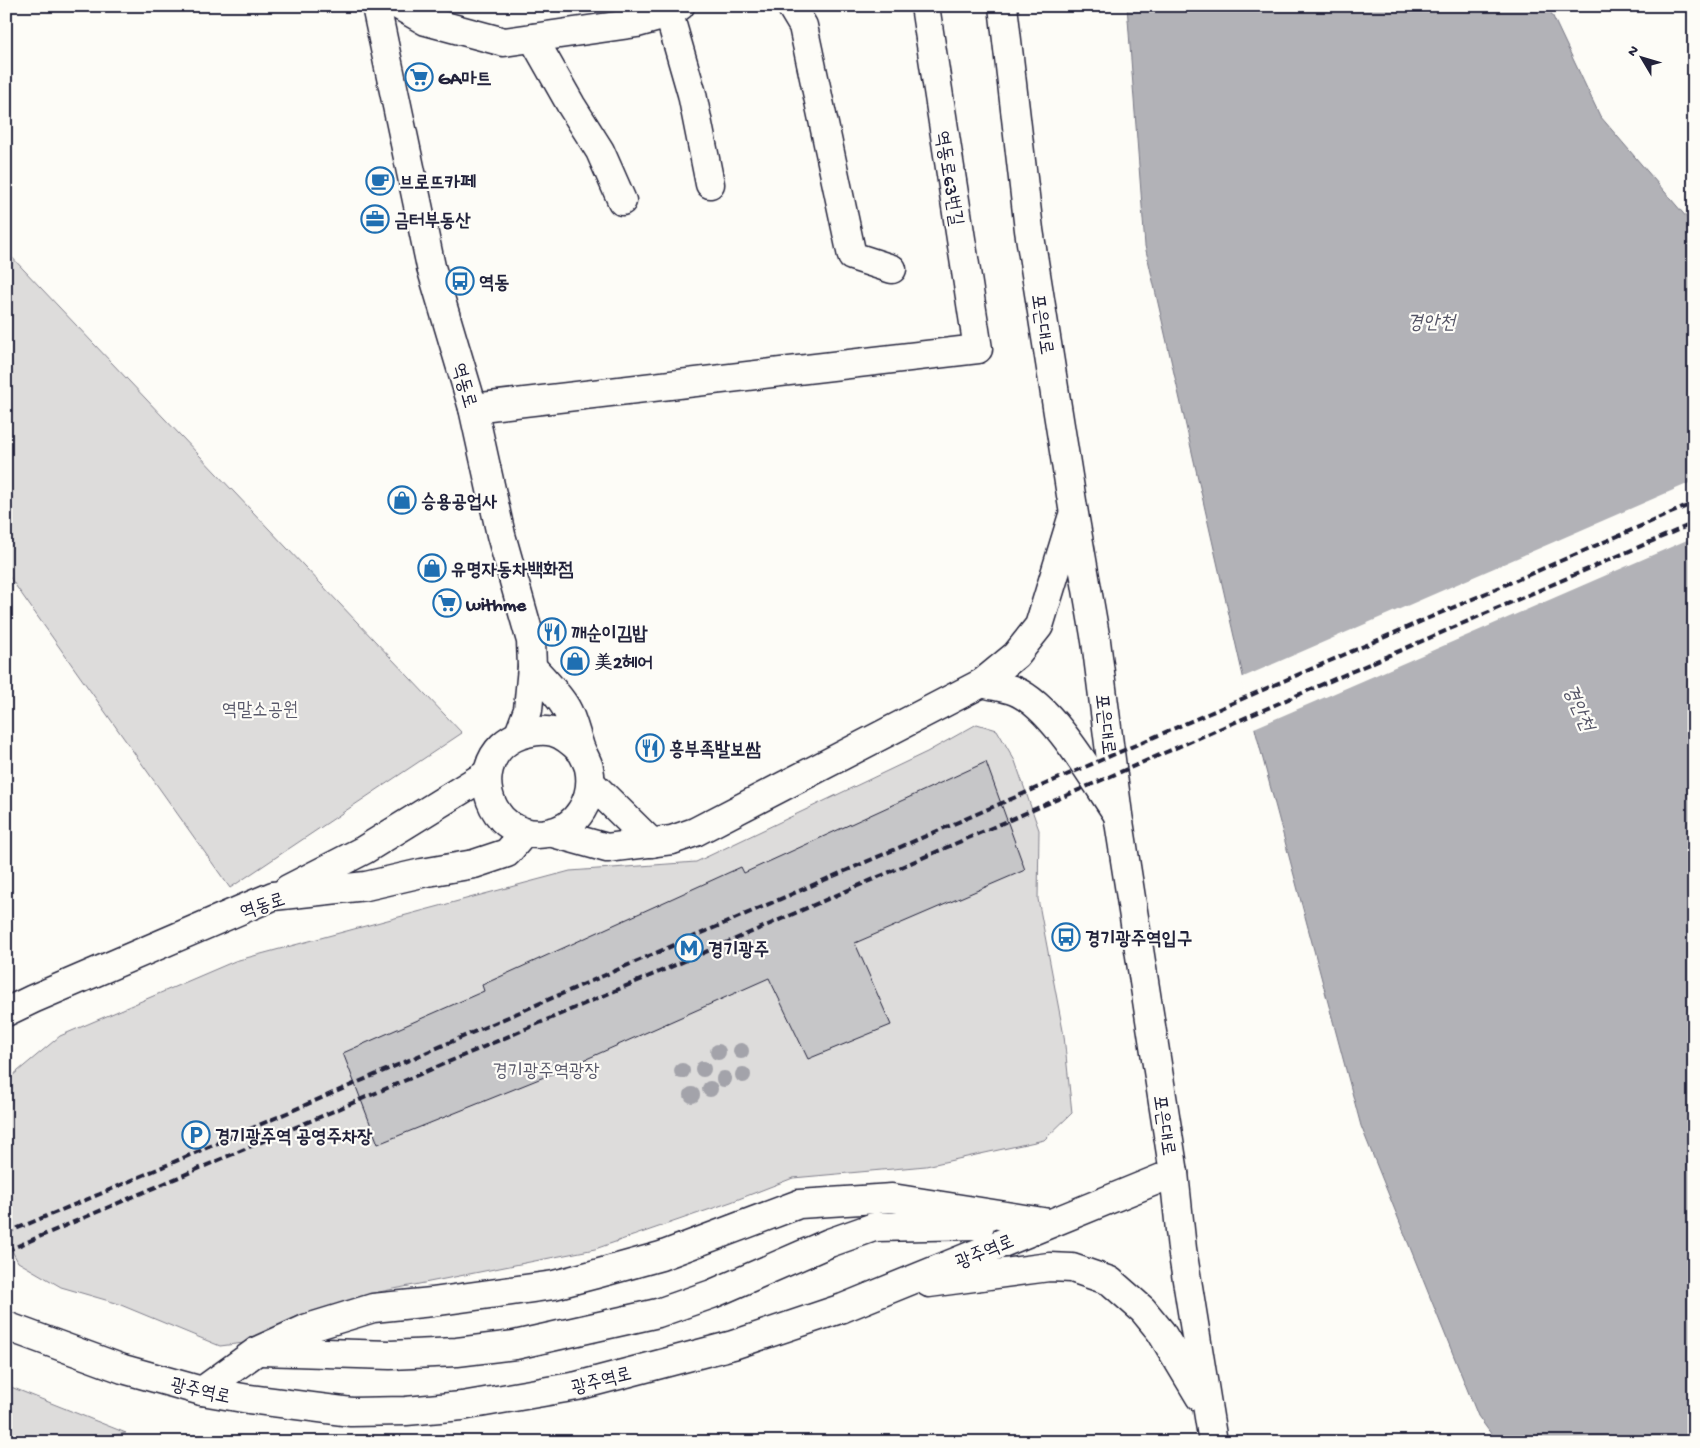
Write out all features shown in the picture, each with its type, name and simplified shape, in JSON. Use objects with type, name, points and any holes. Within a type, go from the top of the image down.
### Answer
[{"type":"street","name":"역동로","points":[[376,6],[431,267],[473,408],[502,535],[531,641],[532,667],[528,710],[519,734]]},
{"type":"street","points":[[400,6],[426,21],[504,42],[637,24],[675,10],[710,184]]},
{"type":"street","points":[[791,6],[803,26],[852,256],[892,270]]},
{"type":"street","name":"역동로63번길","points":[[473,408],[978,349],[925,6]]},
{"type":"street","name":"포은대로","points":[[1003,6],[1029,230],[1096,641],[1118,814],[1174,1173],[1182,1249],[1214,1442]]},
{"type":"street","points":[[533,38],[600,151],[622,201]]},
{"type":"street","points":[[553,832],[607,848],[672,840],[695,832],[982,683],[1016,655],[1039,626],[1074,514]]},
{"type":"street","points":[[532,667],[566,708],[588,766],[591,783],[588,799],[580,814],[568,825],[553,832],[539,835],[524,832],[507,824],[494,810],[487,793],[487,774],[493,757],[504,744],[519,734],[536,730],[553,732],[568,739],[581,751]]},
{"type":"street","points":[[982,683],[1016,692],[1037,705],[1058,727],[1118,814]]},
{"type":"street","points":[[273,896],[364,850],[487,774]]},
{"type":"street","points":[[591,783],[652,843]]},
{"type":"street","name":"역동로","points":[[6,1012],[273,896],[366,886],[422,873],[474,864],[507,853],[524,832]]},
{"type":"street","name":"광주역로","points":[[6,1326],[122,1369],[202,1391],[248,1399],[351,1412],[406,1411],[462,1406],[576,1386],[733,1345],[842,1308],[1174,1173]]},
{"type":"street","points":[[202,1391],[257,1351],[308,1328],[373,1308],[554,1285],[661,1256],[799,1204],[892,1198],[1049,1223]]},
{"type":"street","points":[[257,1351],[390,1355],[458,1352],[515,1345],[658,1313],[712,1294],[829,1243],[874,1227],[1049,1223]]},
{"type":"street","points":[[888,1289],[1049,1267],[1072,1268],[1110,1281],[1143,1310],[1161,1332],[1208,1409]]},
{"type":"green space","name":"역말소공원","points":[[6,251],[462,733],[230,888],[6,572]]},
{"type":"green space","name":"경기광주역광장","points":[[977,724],[997,730],[1015,761],[1039,830],[1038,899],[1064,1036],[1072,1113],[1044,1140],[926,1166],[793,1178],[731,1202],[595,1249],[374,1293],[244,1343],[220,1346],[116,1303],[61,1287],[18,1262],[6,1240],[6,1081],[60,1036],[235,961],[570,871],[696,862],[927,752]]},
{"type":"green space","points":[[6,1385],[126,1433],[77,1442],[6,1442]]},
{"type":"water","name":"경안천","points":[[1127,6],[1548,6],[1600,116],[1694,226],[1694,1442],[1497,1442],[1478,1416],[1361,1126],[1256,733],[1145,246]]},
{"type":"pier","points":[[1694,481],[1694,537],[1252,729],[1241,678]]},
{"type":"building","points":[[986,762],[1025,870],[855,943],[891,1025],[808,1059],[769,978],[564,1069],[378,1144],[343,1053],[484,991],[482,985],[741,867],[744,873]]},
{"type":"railway","points":[[6,1233],[100,1194],[1694,503]]},
{"type":"railway","points":[[6,1251],[694,957],[1694,523]]},
{"type":"place","name":"GA마트","points":[[419,77]]},
{"type":"place","name":"브로뜨카페","points":[[380,181]]},
{"type":"place","name":"금터부동산","points":[[375,219]]},
{"type":"place","name":"역동","points":[[460,281]]},
{"type":"place","name":"승용공업사","points":[[402,500]]},
{"type":"place","name":"유명자동차백화점","points":[[432,568]]},
{"type":"place","name":"withme","points":[[447,603]]},
{"type":"place","name":"깨순이김밥","points":[[552,632]]},
{"type":"place","name":"美2헤어","points":[[575,661]]},
{"type":"place","name":"흥부족발보쌈","points":[[650,748]]},
{"type":"place","name":"경기광주역입구","points":[[1066,937]]},
{"type":"place","name":"경기광주","points":[[689,948]]},
{"type":"place","name":"경기광주역 공영주차장","points":[[196,1135]]}]
